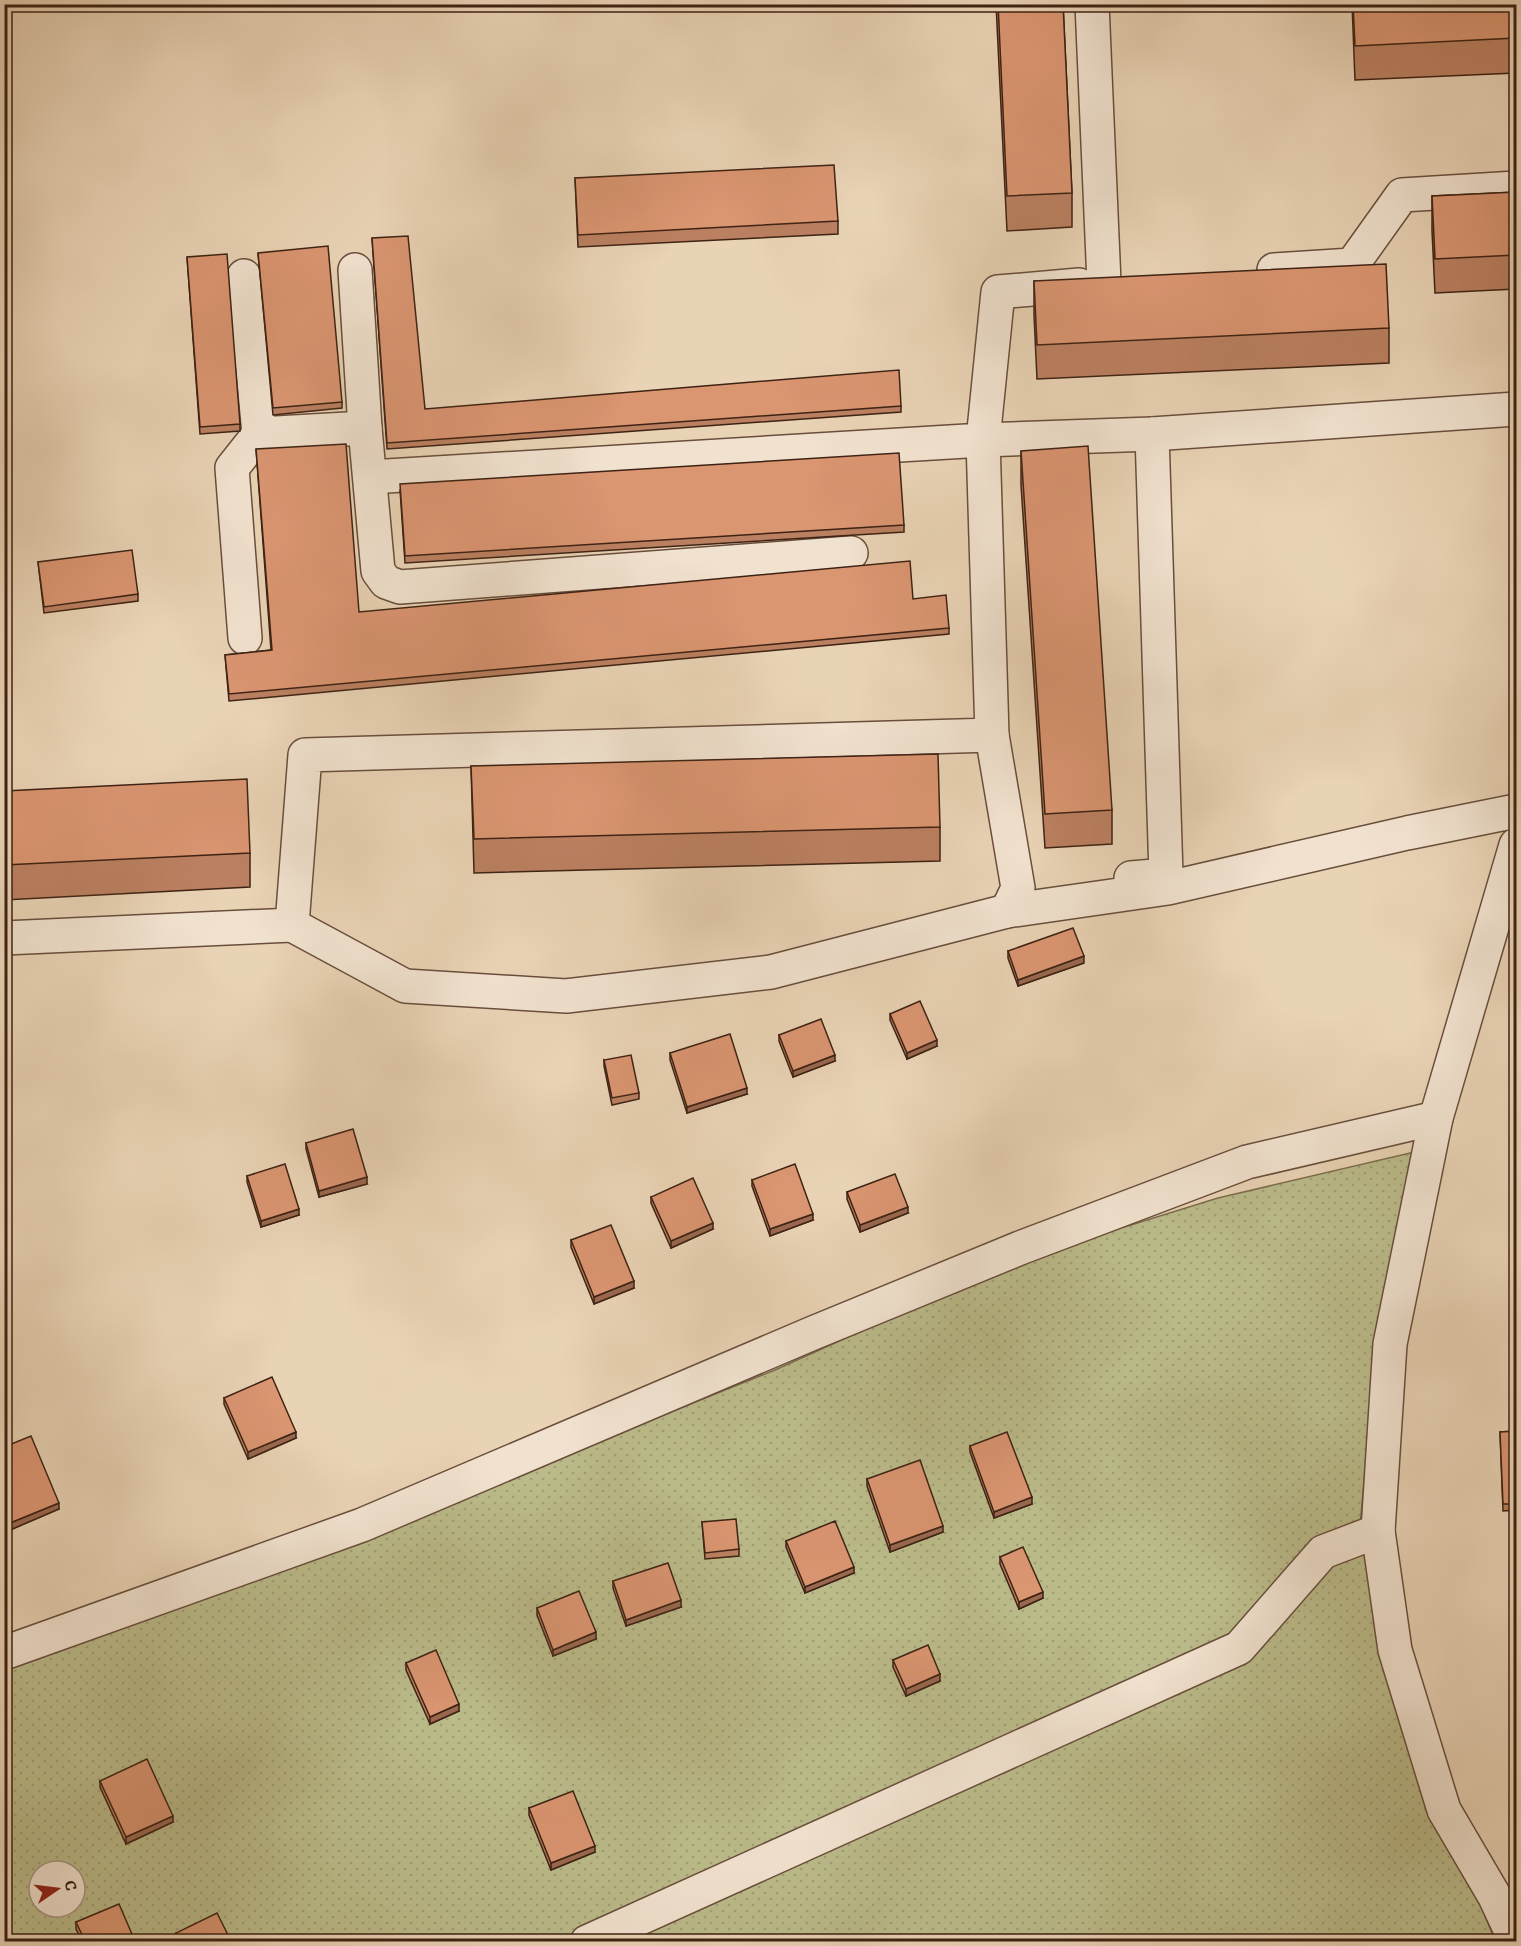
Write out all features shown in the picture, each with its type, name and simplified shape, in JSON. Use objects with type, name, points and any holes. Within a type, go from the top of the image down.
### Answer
[{"type":"street","points":[[1013,900],[992,735],[983,440],[998,292],[1116,282],[1092,4]]},
{"type":"street","points":[[1246,273],[1352,265],[1402,195],[1516,188]]},
{"type":"street","points":[[355,270],[365,428],[378,571],[386,582],[400,587],[851,553]]},
{"type":"street","points":[[244,276],[259,434],[232,468],[244,638]]},
{"type":"street","points":[[370,477],[983,440],[1152,435],[1516,409]]},
{"type":"street","points":[[259,434],[365,428]]},
{"type":"street","points":[[1152,435],[1167,881]]},
{"type":"street","points":[[291,925],[305,755],[992,735]]},
{"type":"street","points":[[4,938],[291,925],[405,986],[566,996],[771,972],[1013,900],[1167,881],[1516,811]]},
{"type":"street","points":[[1516,845],[1436,1118],[1390,1344],[1378,1531],[1395,1650],[1444,1810],[1506,1889],[1516,1941]]},
{"type":"street","points":[[4,1653],[362,1525],[824,1328],[1020,1248],[1247,1162],[1436,1118]]},
{"type":"street","points":[[587,1941],[1239,1648],[1323,1552],[1378,1531]]},
{"type":"green space","points":[[1423,1150],[1377,1339],[1359,1537],[1414,1733],[1495,1941],[5,1942],[5,1664],[523,1471],[775,1370],[1021,1259],[1218,1198]]},
{"type":"building","points":[[998,4],[1063,4],[1072,193],[1007,196]]},
{"type":"building","points":[[1353,4],[1516,4],[1516,38],[1355,46]]},
{"type":"building","points":[[834,165],[838,221],[578,235],[575,178]]},
{"type":"building","points":[[1516,192],[1516,255],[1435,259],[1432,196]]},
{"type":"building","points":[[408,236],[425,409],[899,370],[901,406],[387,443],[372,238]]},
{"type":"building","points":[[328,246],[342,402],[273,408],[258,253]]},
{"type":"building","points":[[227,254],[240,424],[200,427],[187,257]]},
{"type":"building","points":[[1386,264],[1389,328],[1037,345],[1034,281]]},
{"type":"building","points":[[346,444],[359,612],[910,561],[913,599],[946,595],[949,628],[229,694],[225,655],[272,650],[256,449]]},
{"type":"building","points":[[1088,446],[1112,810],[1045,814],[1021,451]]},
{"type":"building","points":[[899,453],[904,525],[405,556],[400,484]]},
{"type":"building","points":[[132,550],[138,594],[44,607],[38,562]]},
{"type":"building","points":[[938,754],[940,827],[474,839],[471,766]]},
{"type":"building","points":[[247,779],[250,853],[4,865],[4,791]]},
{"type":"building","points":[[1073,928],[1084,956],[1018,980],[1008,951]]},
{"type":"building","points":[[920,1001],[937,1040],[907,1053],[890,1014]]},
{"type":"building","points":[[821,1019],[835,1055],[793,1071],[779,1035]]},
{"type":"building","points":[[730,1034],[747,1088],[687,1107],[670,1053]]},
{"type":"building","points":[[631,1055],[639,1093],[612,1098],[604,1060]]},
{"type":"building","points":[[353,1129],[367,1177],[319,1191],[306,1143]]},
{"type":"building","points":[[285,1164],[299,1209],[261,1221],[247,1176]]},
{"type":"building","points":[[795,1164],[813,1214],[770,1229],[752,1180]]},
{"type":"building","points":[[895,1174],[908,1207],[860,1225],[847,1192]]},
{"type":"building","points":[[693,1178],[713,1223],[671,1241],[651,1197]]},
{"type":"building","points":[[611,1225],[634,1281],[594,1297],[571,1240]]},
{"type":"building","points":[[272,1377],[296,1432],[248,1452],[224,1398]]},
{"type":"building","points":[[1516,1431],[1516,1504],[1503,1504],[1500,1432]]},
{"type":"building","points":[[1007,1432],[1032,1497],[994,1512],[970,1446]]},
{"type":"building","points":[[31,1436],[59,1503],[10,1523],[4,1510],[4,1447]]},
{"type":"building","points":[[920,1460],[943,1526],[890,1545],[867,1479]]},
{"type":"building","points":[[736,1519],[739,1549],[705,1553],[702,1522]]},
{"type":"building","points":[[835,1521],[854,1567],[805,1587],[786,1541]]},
{"type":"building","points":[[1023,1547],[1043,1592],[1019,1602],[1000,1557]]},
{"type":"building","points":[[668,1563],[681,1600],[626,1620],[613,1581]]},
{"type":"building","points":[[579,1591],[596,1632],[553,1650],[537,1608]]},
{"type":"building","points":[[928,1645],[940,1674],[906,1689],[893,1660]]},
{"type":"building","points":[[436,1650],[459,1704],[430,1717],[406,1663]]},
{"type":"building","points":[[147,1759],[173,1816],[126,1837],[100,1781]]},
{"type":"building","points":[[573,1791],[595,1846],[551,1863],[529,1808]]},
{"type":"building","points":[[119,1904],[135,1941],[85,1941],[76,1922]]},
{"type":"building","points":[[217,1913],[231,1941],[180,1941],[176,1933]]}]
